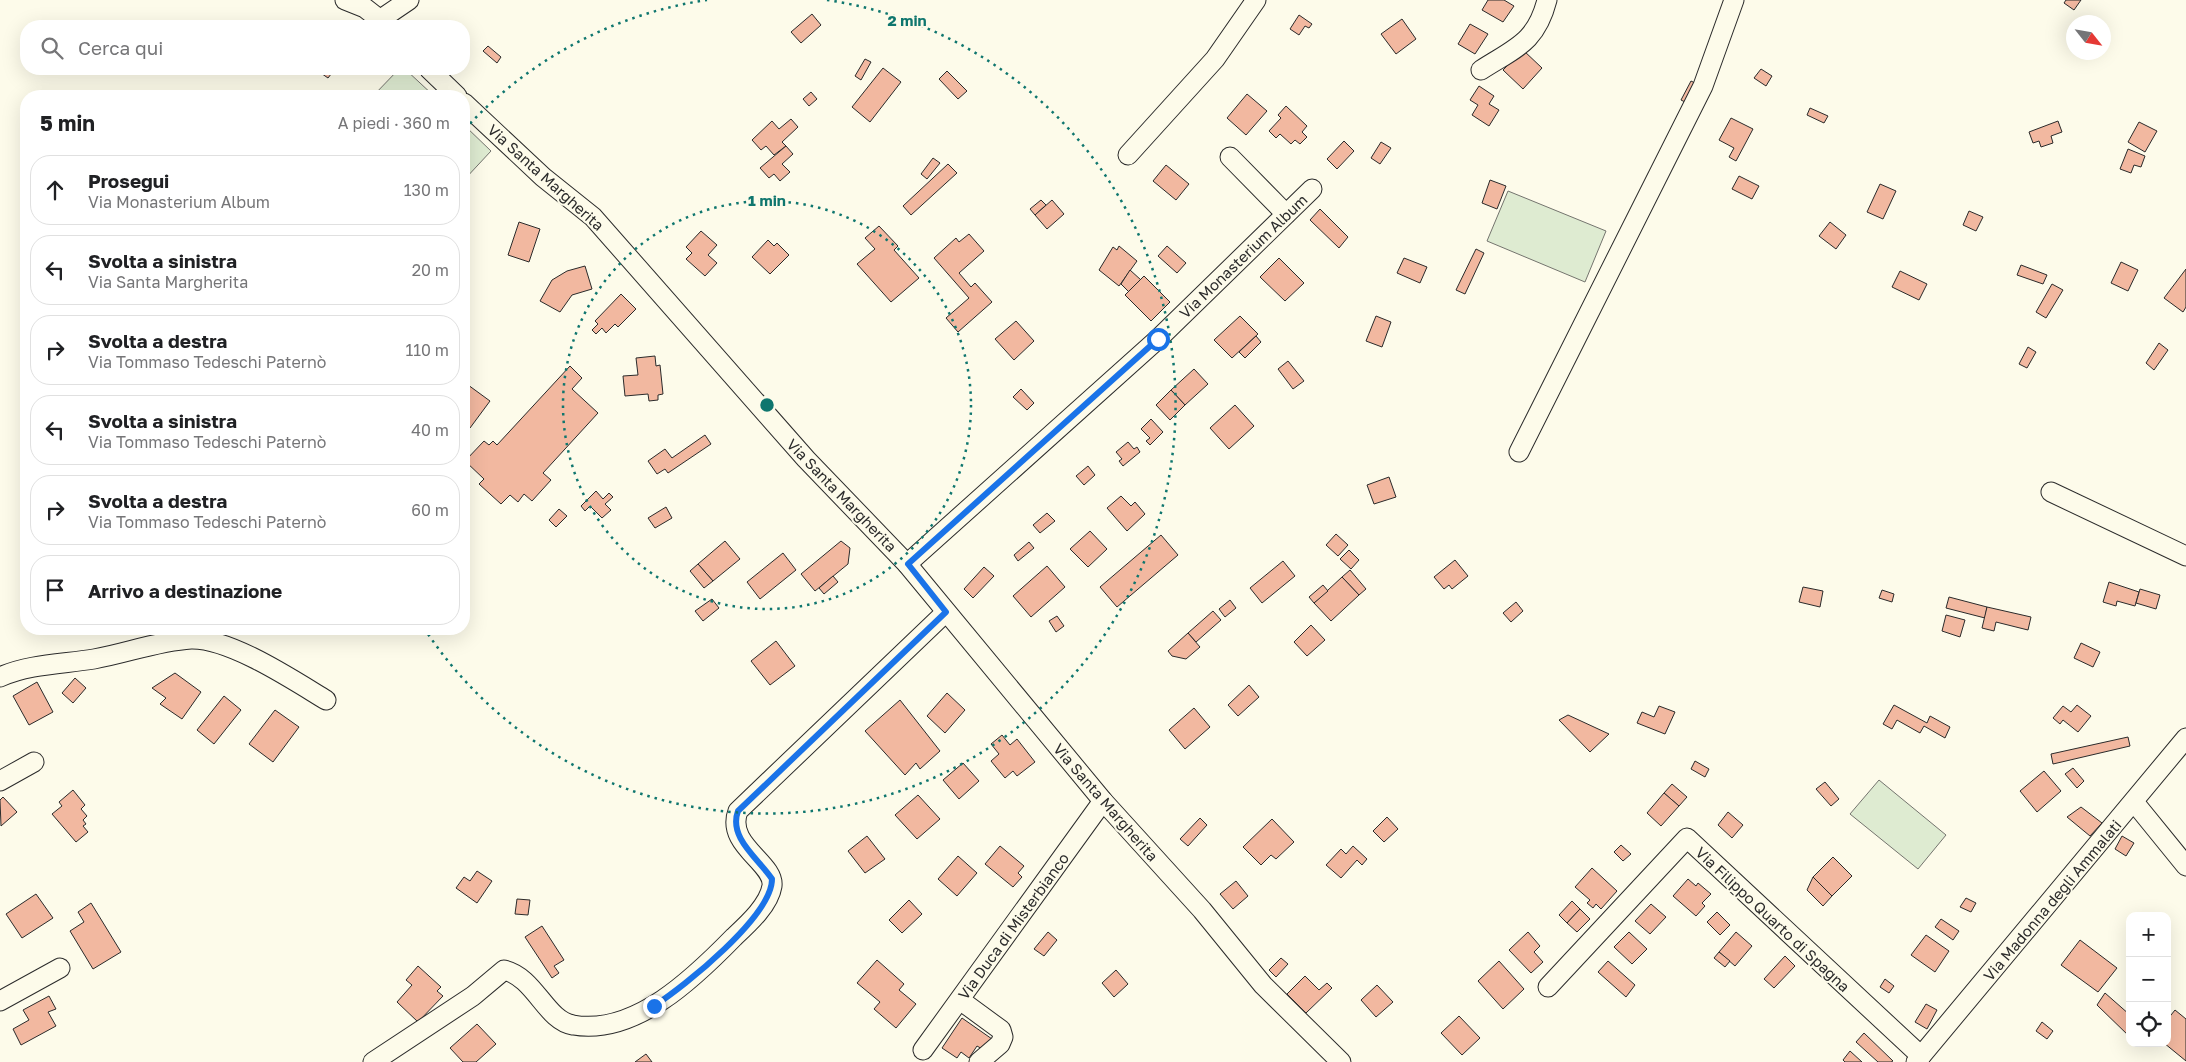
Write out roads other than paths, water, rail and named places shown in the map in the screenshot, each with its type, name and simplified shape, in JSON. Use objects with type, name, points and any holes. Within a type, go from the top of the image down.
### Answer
[{"type":"street","points":[[346,0],[365,8],[380,20]]},
{"type":"street","points":[[387,20],[409,0]]},
{"type":"street","points":[[1128,155],[1215,59],[1256,0]]},
{"type":"street","points":[[1481,70],[1528,39],[1539,26],[1547,0]]},
{"type":"street","points":[[1519,452],[1703,86],[1734,0]]},
{"type":"street","points":[[435,75],[451,90]]},
{"type":"street","name":"Via Santa Margherita","points":[[470,109],[543,177],[593,217],[806,459],[908,564],[1103,801],[1202,910],[1263,985],[1341,1062]]},
{"type":"street","points":[[1230,157],[1286,214]]},
{"type":"street","name":"Via Monasterium Album","points":[[908,564],[1158,339],[1312,189]]},
{"type":"street","points":[[2051,492],[2186,556]]},
{"type":"street","points":[[373,1062],[473,996],[504,970],[515,972],[529,984],[547,1007],[572,1025],[597,1026],[614,1023],[654,1006],[680,989],[741,931],[763,906],[772,887],[772,879],[750,853],[737,831],[735,820],[738,811],[946,612]]},
{"type":"street","points":[[0,677],[30,668],[120,654],[152,644],[192,639],[218,642],[287,676],[326,700]]},
{"type":"street","name":"Via Madonna degli Ammalati","points":[[1919,1059],[2186,738]]},
{"type":"street","points":[[0,781],[34,762]]},
{"type":"street","name":"Via Duca di Misterbianco","points":[[924,1050],[1103,801]]},
{"type":"street","points":[[2134,802],[2186,866]]},
{"type":"street","name":"Via Filippo Quarto di Spagna","points":[[1548,987],[1686,838],[1919,1059]]},
{"type":"street","points":[[0,1001],[60,968]]},
{"type":"street","points":[[960,1000],[1000,1030],[1003,1037],[1000,1044],[979,1062]]}]
